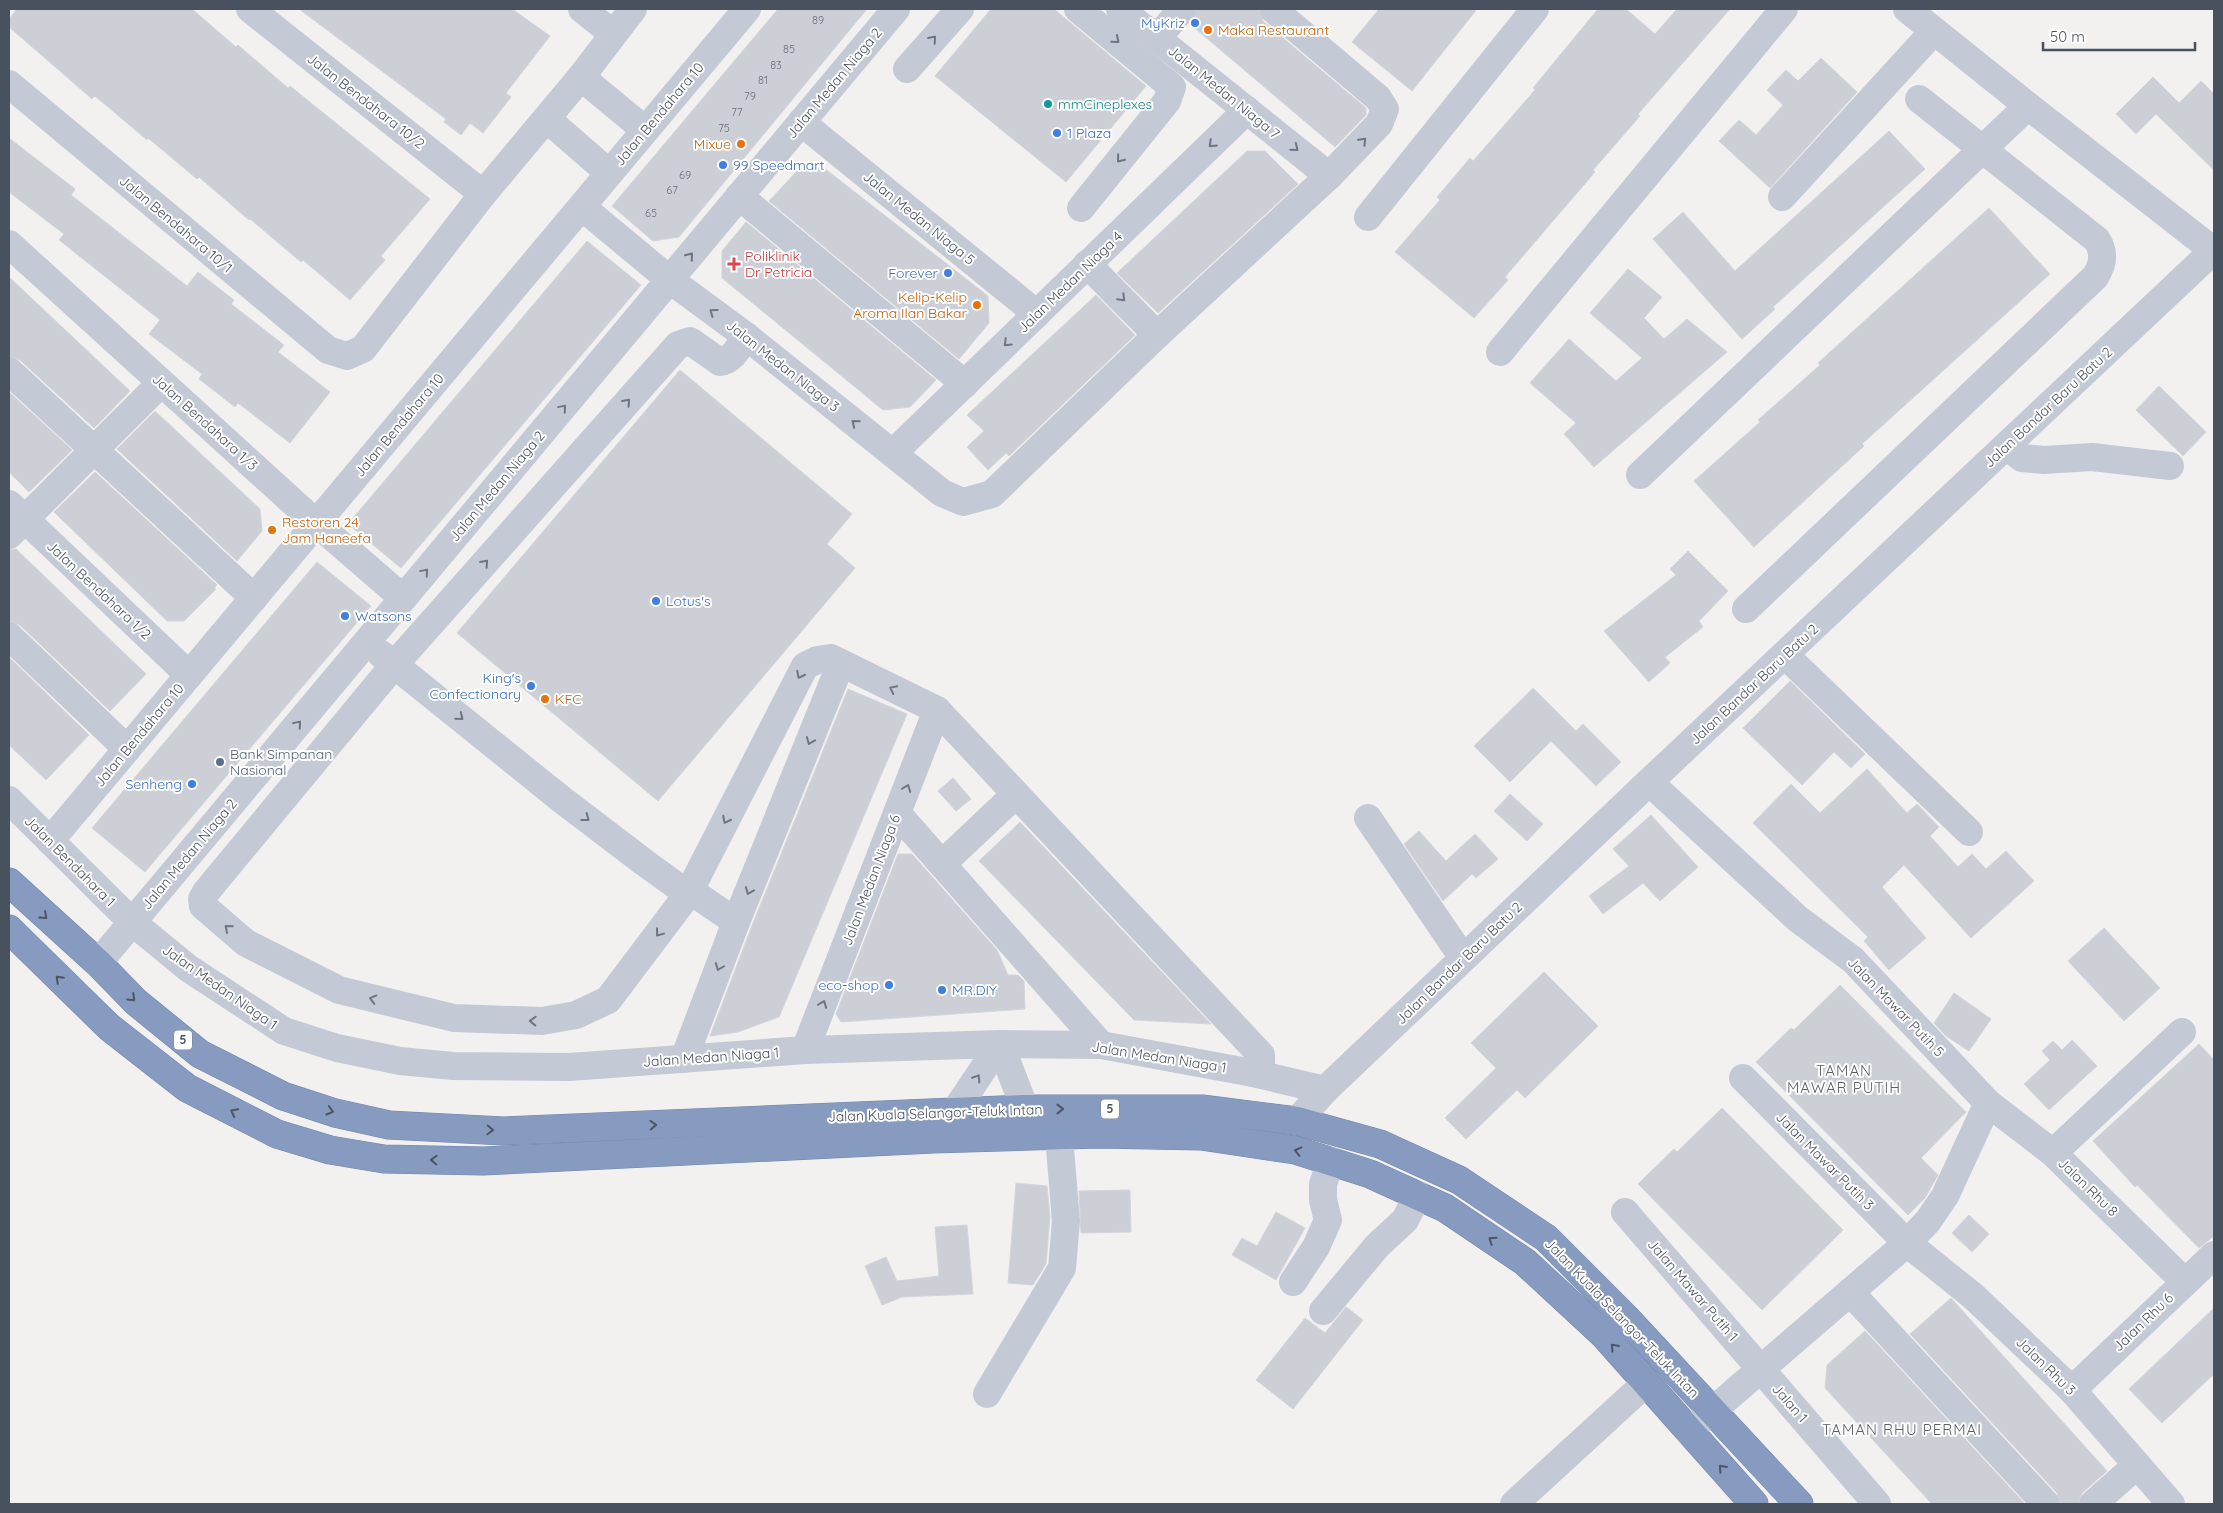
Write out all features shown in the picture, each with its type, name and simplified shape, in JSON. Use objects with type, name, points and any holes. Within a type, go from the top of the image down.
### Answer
[{"type":"highway","name":"Jalan Kuala Selangor-Teluk Intan","points":[[9,882],[98,963],[136,1002],[200,1054],[283,1096],[335,1113],[389,1125],[503,1131],[955,1111],[1202,1109],[1297,1121],[1380,1144],[1459,1180],[1546,1238],[1626,1318],[1799,1504]]},
{"type":"highway","name":"Jalan Kuala Selangor-Teluk Intan","points":[[9,929],[69,990],[110,1027],[187,1088],[277,1134],[330,1150],[384,1159],[483,1162],[933,1139],[1059,1136],[1201,1136],[1295,1150],[1370,1174],[1445,1208],[1525,1262],[1604,1335],[1754,1504]]},
{"type":"highway","points":[[98,963],[86,975],[88,982],[137,1033],[148,1057]]},
{"type":"street","name":"Jalan Bendahara 10/2","points":[[250,9],[483,194]]},
{"type":"street","points":[[582,9],[612,33]]},
{"type":"street","points":[[483,194],[547,119],[581,77],[612,33],[633,9]]},
{"type":"street","name":"Jalan Bendahara 10","points":[[50,841],[747,9]]},
{"type":"street","name":"Jalan Medan Niaga 2","points":[[98,963],[896,9]]},
{"type":"street","points":[[907,69],[960,9]]},
{"type":"street","points":[[1078,9],[1172,87],[1168,101],[1081,208]]},
{"type":"street","name":"Jalan Medan Niaga 7","points":[[1120,9],[1329,176]]},
{"type":"street","points":[[1157,38],[1182,9]]},
{"type":"street","name":"Jalan Medan Niaga 3","points":[[582,207],[670,280],[746,336],[942,493],[963,502],[992,494],[1157,334],[1329,176],[1379,124],[1384,109],[1378,98],[1273,9]]},
{"type":"street","points":[[1368,217],[1535,9]]},
{"type":"street","points":[[1500,352],[1784,9]]},
{"type":"street","points":[[1907,9],[2214,251]]},
{"type":"street","points":[[1782,197],[1934,30]]},
{"type":"street","points":[[581,77],[645,130]]},
{"type":"street","name":"Jalan Bendahara 10/1","points":[[9,84],[328,350],[347,356],[363,349],[483,194]]},
{"type":"street","points":[[1746,609],[2095,277],[2101,268],[2102,248],[2097,240],[1919,99]]},
{"type":"street","points":[[1640,475],[2028,106]]},
{"type":"street","name":"Jalan Medan Niaga 4","points":[[893,453],[1247,110]]},
{"type":"street","points":[[547,119],[609,173]]},
{"type":"street","name":"Jalan Medan Niaga 5","points":[[801,122],[1037,314]]},
{"type":"street","points":[[739,196],[965,384]]},
{"type":"street","name":"Jalan Bendahara 1/3","points":[[9,244],[316,523],[403,598]]},
{"type":"street","name":"Jalan Bandar Baru Batu 2","points":[[1297,1121],[1325,1090],[1649,782],[2214,251]]},
{"type":"street","points":[[1087,264],[1157,334]]},
{"type":"street","points":[[746,336],[732,356],[727,361],[720,362],[690,341],[678,345],[394,664],[206,892],[202,899],[203,906],[246,944],[339,990],[454,1018],[542,1021],[576,1015],[608,1000],[688,894],[805,666],[817,660],[831,658],[937,710],[1261,1055],[1261,1065],[1253,1073]]},
{"type":"street","points":[[9,370],[93,451],[254,598]]},
{"type":"street","points":[[14,520],[93,451],[161,383]]},
{"type":"street","points":[[2006,446],[2022,458],[2044,460],[2092,457],[2170,466]]},
{"type":"street","name":"Jalan Bendahara 1/2","points":[[14,520],[189,675]]},
{"type":"street","points":[[9,636],[127,749]]},
{"type":"street","points":[[366,643],[561,799],[688,894],[698,896],[734,927]]},
{"type":"street","points":[[1785,655],[1969,832]]},
{"type":"street","points":[[684,1059],[734,927],[841,663]]},
{"type":"street","name":"Jalan Medan Niaga 6","points":[[805,1050],[937,710]]},
{"type":"street","name":"Jalan Mawar Putih 5","points":[[1649,782],[1798,919],[1853,960],[1988,1103],[2053,1153]]},
{"type":"street","points":[[942,864],[1016,794]]},
{"type":"street","name":"Jalan Bendahara 1","points":[[9,800],[132,922]]},
{"type":"street","points":[[897,813],[1101,1045]]},
{"type":"street","points":[[1368,818],[1464,958]]},
{"type":"street","name":"Jalan Medan Niaga 1","points":[[132,922],[188,968],[284,1032],[337,1048],[400,1061],[453,1066],[569,1067],[805,1050],[1000,1044],[1101,1045],[1253,1073],[1325,1090]]},
{"type":"street","name":"Jalan Rhu 8","points":[[2182,1032],[2053,1153],[2185,1282]]},
{"type":"street","points":[[955,1111],[1000,1044]]},
{"type":"street","points":[[1000,1044],[1025,1109]]},
{"type":"street","name":"Jalan Mawar Putih 3","points":[[1743,1078],[1907,1243]]},
{"type":"street","points":[[1689,1431],[1907,1243],[1928,1221],[1945,1196],[1988,1103]]},
{"type":"street","points":[[987,1394],[1062,1268],[1066,1221],[1059,1136]]},
{"type":"street","points":[[1293,1282],[1316,1247],[1328,1220],[1323,1200],[1323,1184],[1331,1162]]},
{"type":"street","points":[[1323,1311],[1377,1246],[1405,1220],[1418,1195]]},
{"type":"street","name":"Jalan Mawar Putih 1","points":[[1625,1212],[1761,1369]]},
{"type":"street","name":"Jalan Rhu 3","points":[[1907,1243],[1973,1296],[2072,1390],[2171,1504]]},
{"type":"street","name":"Jalan Rhu 6","points":[[2072,1390],[2214,1255]]},
{"type":"street","points":[[1850,1292],[2046,1504]]},
{"type":"street","name":"Jalan 1","points":[[1761,1369],[1877,1504]]},
{"type":"street","points":[[1514,1504],[1646,1383]]},
{"type":"street","points":[[2093,1504],[2137,1465]]},
{"type":"building","points":[[17,9],[192,9],[236,47],[238,45],[288,88],[290,86],[430,199],[381,256],[385,260],[350,300],[303,260],[301,262],[249,220],[199,177],[197,179],[95,96],[92,99],[9,27],[9,19]]},
{"type":"building","points":[[299,9],[512,9],[550,36],[506,93],[511,97],[483,133],[470,123],[461,135],[444,122],[446,119]]},
{"type":"building","points":[[778,9],[867,9],[679,237],[653,241],[612,206]]},
{"type":"building","name":"1 Plaza","points":[[991,9],[1054,9],[1146,86],[1066,182],[935,76]]},
{"type":"building","points":[[1197,9],[1258,9],[1263,21],[1366,108],[1366,115],[1335,147],[1190,24]]},
{"type":"building","points":[[1379,9],[1477,9],[1412,91],[1352,42]]},
{"type":"building","points":[[1598,9],[1626,9],[1655,34],[1677,9],[1730,9],[1638,114],[1640,116],[1593,170],[1595,172],[1505,277],[1508,280],[1474,318],[1395,252],[1440,200],[1437,197],[1470,158],[1473,161],[1535,90],[1533,88]]},
{"type":"building","points":[[1821,58],[1857,92],[1770,188],[1719,141],[1739,120],[1756,135],[1783,105],[1767,90],[1786,70],[1798,81]]},
{"type":"building","points":[[2153,77],[2179,103],[2201,81],[2214,94],[2214,170],[2156,114],[2136,134],[2116,114]]},
{"type":"building","points":[[1889,131],[1925,169],[1773,307],[1775,309],[1742,339],[1653,239],[1683,212],[1735,271]]},
{"type":"building","points":[[9,138],[75,189],[71,195],[187,286],[198,272],[234,300],[231,304],[284,345],[278,352],[330,392],[290,443],[238,403],[235,407],[199,379],[202,374],[149,334],[160,320],[59,240],[64,234],[9,192]]},
{"type":"building","points":[[1247,151],[1265,151],[1298,184],[1158,313],[1117,273]]},
{"type":"building","points":[[824,168],[988,296],[989,323],[959,359],[769,201],[797,171]]},
{"type":"building","points":[[1989,208],[2050,274],[1862,444],[1864,446],[1754,547],[1694,481],[1760,422],[1758,420],[1820,365],[1818,363]]},
{"type":"building","points":[[746,222],[936,380],[910,407],[883,410],[722,278],[722,251]]},
{"type":"building","points":[[587,241],[641,285],[401,568],[348,524]]},
{"type":"building","points":[[1628,269],[1662,297],[1644,318],[1664,339],[1687,319],[1727,352],[1594,467],[1564,434],[1576,423],[1530,383],[1569,339],[1616,381],[1642,358],[1590,313]]},
{"type":"building","points":[[9,277],[130,391],[94,428],[20,360],[9,356]]},
{"type":"building","points":[[1096,295],[1135,335],[1009,456],[1006,453],[988,470],[967,447],[984,431],[967,415]]},
{"type":"building","name":"Lotus's","points":[[680,370],[852,514],[827,544],[855,568],[658,801],[457,633]]},
{"type":"building","points":[[2159,386],[2206,432],[2183,456],[2136,410]]},
{"type":"building","points":[[9,392],[72,450],[29,492],[9,472]]},
{"type":"building","points":[[155,411],[260,509],[262,531],[237,561],[117,449]]},
{"type":"building","points":[[95,472],[217,585],[214,588],[216,589],[184,621],[167,621],[54,512]]},
{"type":"building","points":[[16,549],[146,674],[110,711],[20,625],[9,621],[9,550]]},
{"type":"building","points":[[1688,551],[1728,591],[1699,621],[1703,627],[1665,657],[1670,663],[1649,682],[1604,631],[1676,575],[1670,569]]},
{"type":"building","points":[[317,562],[371,606],[145,872],[92,828]]},
{"type":"building","points":[[9,657],[89,735],[46,780],[9,745]]},
{"type":"building","points":[[1790,681],[1865,754],[1851,768],[1834,752],[1802,785],[1743,728]]},
{"type":"building","points":[[1533,688],[1576,731],[1583,724],[1621,762],[1596,786],[1551,741],[1510,782],[1474,746]]},
{"type":"building","points":[[848,689],[907,714],[779,1017],[738,1032],[710,1036],[751,928]]},
{"type":"building","points":[[1867,769],[1907,813],[1917,804],[1939,827],[1930,836],[1958,867],[1972,854],[1986,869],[2006,851],[2034,881],[1971,938],[1904,865],[1882,887],[1926,938],[1889,970],[1864,941],[1868,937],[1753,823],[1791,784],[1820,813]]},
{"type":"building","points":[[953,778],[971,799],[956,811],[938,791]]},
{"type":"building","points":[[1510,794],[1543,824],[1527,841],[1494,811]]},
{"type":"building","points":[[1651,815],[1698,867],[1660,901],[1643,883],[1603,914],[1589,896],[1629,866],[1613,849]]},
{"type":"building","points":[[1020,822],[1211,1024],[1134,1020],[979,861]]},
{"type":"building","points":[[1419,831],[1446,861],[1475,834],[1498,859],[1476,878],[1472,874],[1443,901],[1404,844]]},
{"type":"building","points":[[898,854],[912,854],[997,950],[1008,975],[1018,975],[1024,981],[1025,1009],[841,1022],[836,1014]]},
{"type":"building","points":[[2104,928],[2160,988],[2124,1021],[2068,961]]},
{"type":"building","points":[[1544,972],[1598,1026],[1525,1098],[1517,1090],[1466,1139],[1445,1118],[1496,1068],[1471,1043]]},
{"type":"building","points":[[1840,985],[1966,1112],[1921,1158],[1938,1175],[1925,1198],[1908,1215],[1756,1062],[1791,1028],[1794,1030]]},
{"type":"building","points":[[1954,993],[1991,1019],[1969,1051],[1946,1036],[1934,1023]]},
{"type":"building","points":[[2072,1040],[2097,1066],[2049,1110],[2024,1084],[2050,1060],[2042,1051],[2053,1041],[2062,1050]]},
{"type":"building","points":[[2199,1044],[2214,1060],[2214,1236],[2199,1248],[2137,1185],[2135,1187],[2093,1141]]},
{"type":"building","points":[[1722,1108],[1843,1230],[1762,1310],[1638,1184],[1674,1149],[1677,1152]]},
{"type":"building","points":[[1016,1183],[1047,1186],[1050,1217],[1046,1264],[1033,1285],[1008,1283]]},
{"type":"building","points":[[1130,1190],[1131,1232],[1081,1233],[1079,1191]]},
{"type":"building","points":[[1276,1212],[1305,1228],[1276,1280],[1232,1255],[1242,1238],[1257,1246]]},
{"type":"building","points":[[1969,1215],[1989,1234],[1972,1252],[1952,1233]]},
{"type":"building","points":[[967,1225],[973,1294],[902,1297],[882,1305],[865,1266],[886,1257],[897,1281],[939,1276],[935,1227]]},
{"type":"building","points":[[1951,1298],[2107,1471],[2082,1493],[2078,1504],[2061,1504],[2057,1493],[1910,1334]]},
{"type":"building","points":[[1346,1307],[1363,1320],[1293,1409],[1256,1380],[1305,1318],[1325,1333]]},
{"type":"building","points":[[2214,1308],[2214,1374],[2162,1423],[2129,1389]]},
{"type":"building","points":[[1865,1331],[2025,1504],[1932,1504],[1825,1388],[1827,1365]]},
{"type":"place","name":"MyKriz","points":[[1195,23]]},
{"type":"place","name":"Maka Restaurant","points":[[1208,30]]},
{"type":"place","name":"mmCineplexes","points":[[1048,104]]},
{"type":"place","name":"1 Plaza","points":[[1057,133]]},
{"type":"place","name":"Mixue","points":[[741,144]]},
{"type":"place","name":"99 Speedmart","points":[[723,165]]},
{"type":"place","name":"Poliklinik Dr Petricia","points":[[734,264]]},
{"type":"place","name":"Forever","points":[[948,273]]},
{"type":"place","name":"Kelip-Kelip Aroma Ilan Bakar","points":[[977,305]]},
{"type":"place","name":"Restoren 24 Jam Haneefa","points":[[272,530]]},
{"type":"place","name":"Lotus's","points":[[656,601]]},
{"type":"place","name":"Watsons","points":[[345,616]]},
{"type":"place","name":"King's Confectionary","points":[[531,686]]},
{"type":"place","name":"KFC","points":[[545,699]]},
{"type":"place","name":"Bank Simpanan Nasional","points":[[220,762]]},
{"type":"place","name":"Senheng","points":[[192,784]]},
{"type":"place","name":"eco-shop","points":[[889,985]]},
{"type":"place","name":"MR.DIY","points":[[942,990]]},
{"type":"district","name":"TAMAN MAWAR PUTIH","points":[[1844,1080]]},
{"type":"district","name":"TAMAN RHU PERMAI","points":[[1902,1430]]}]
